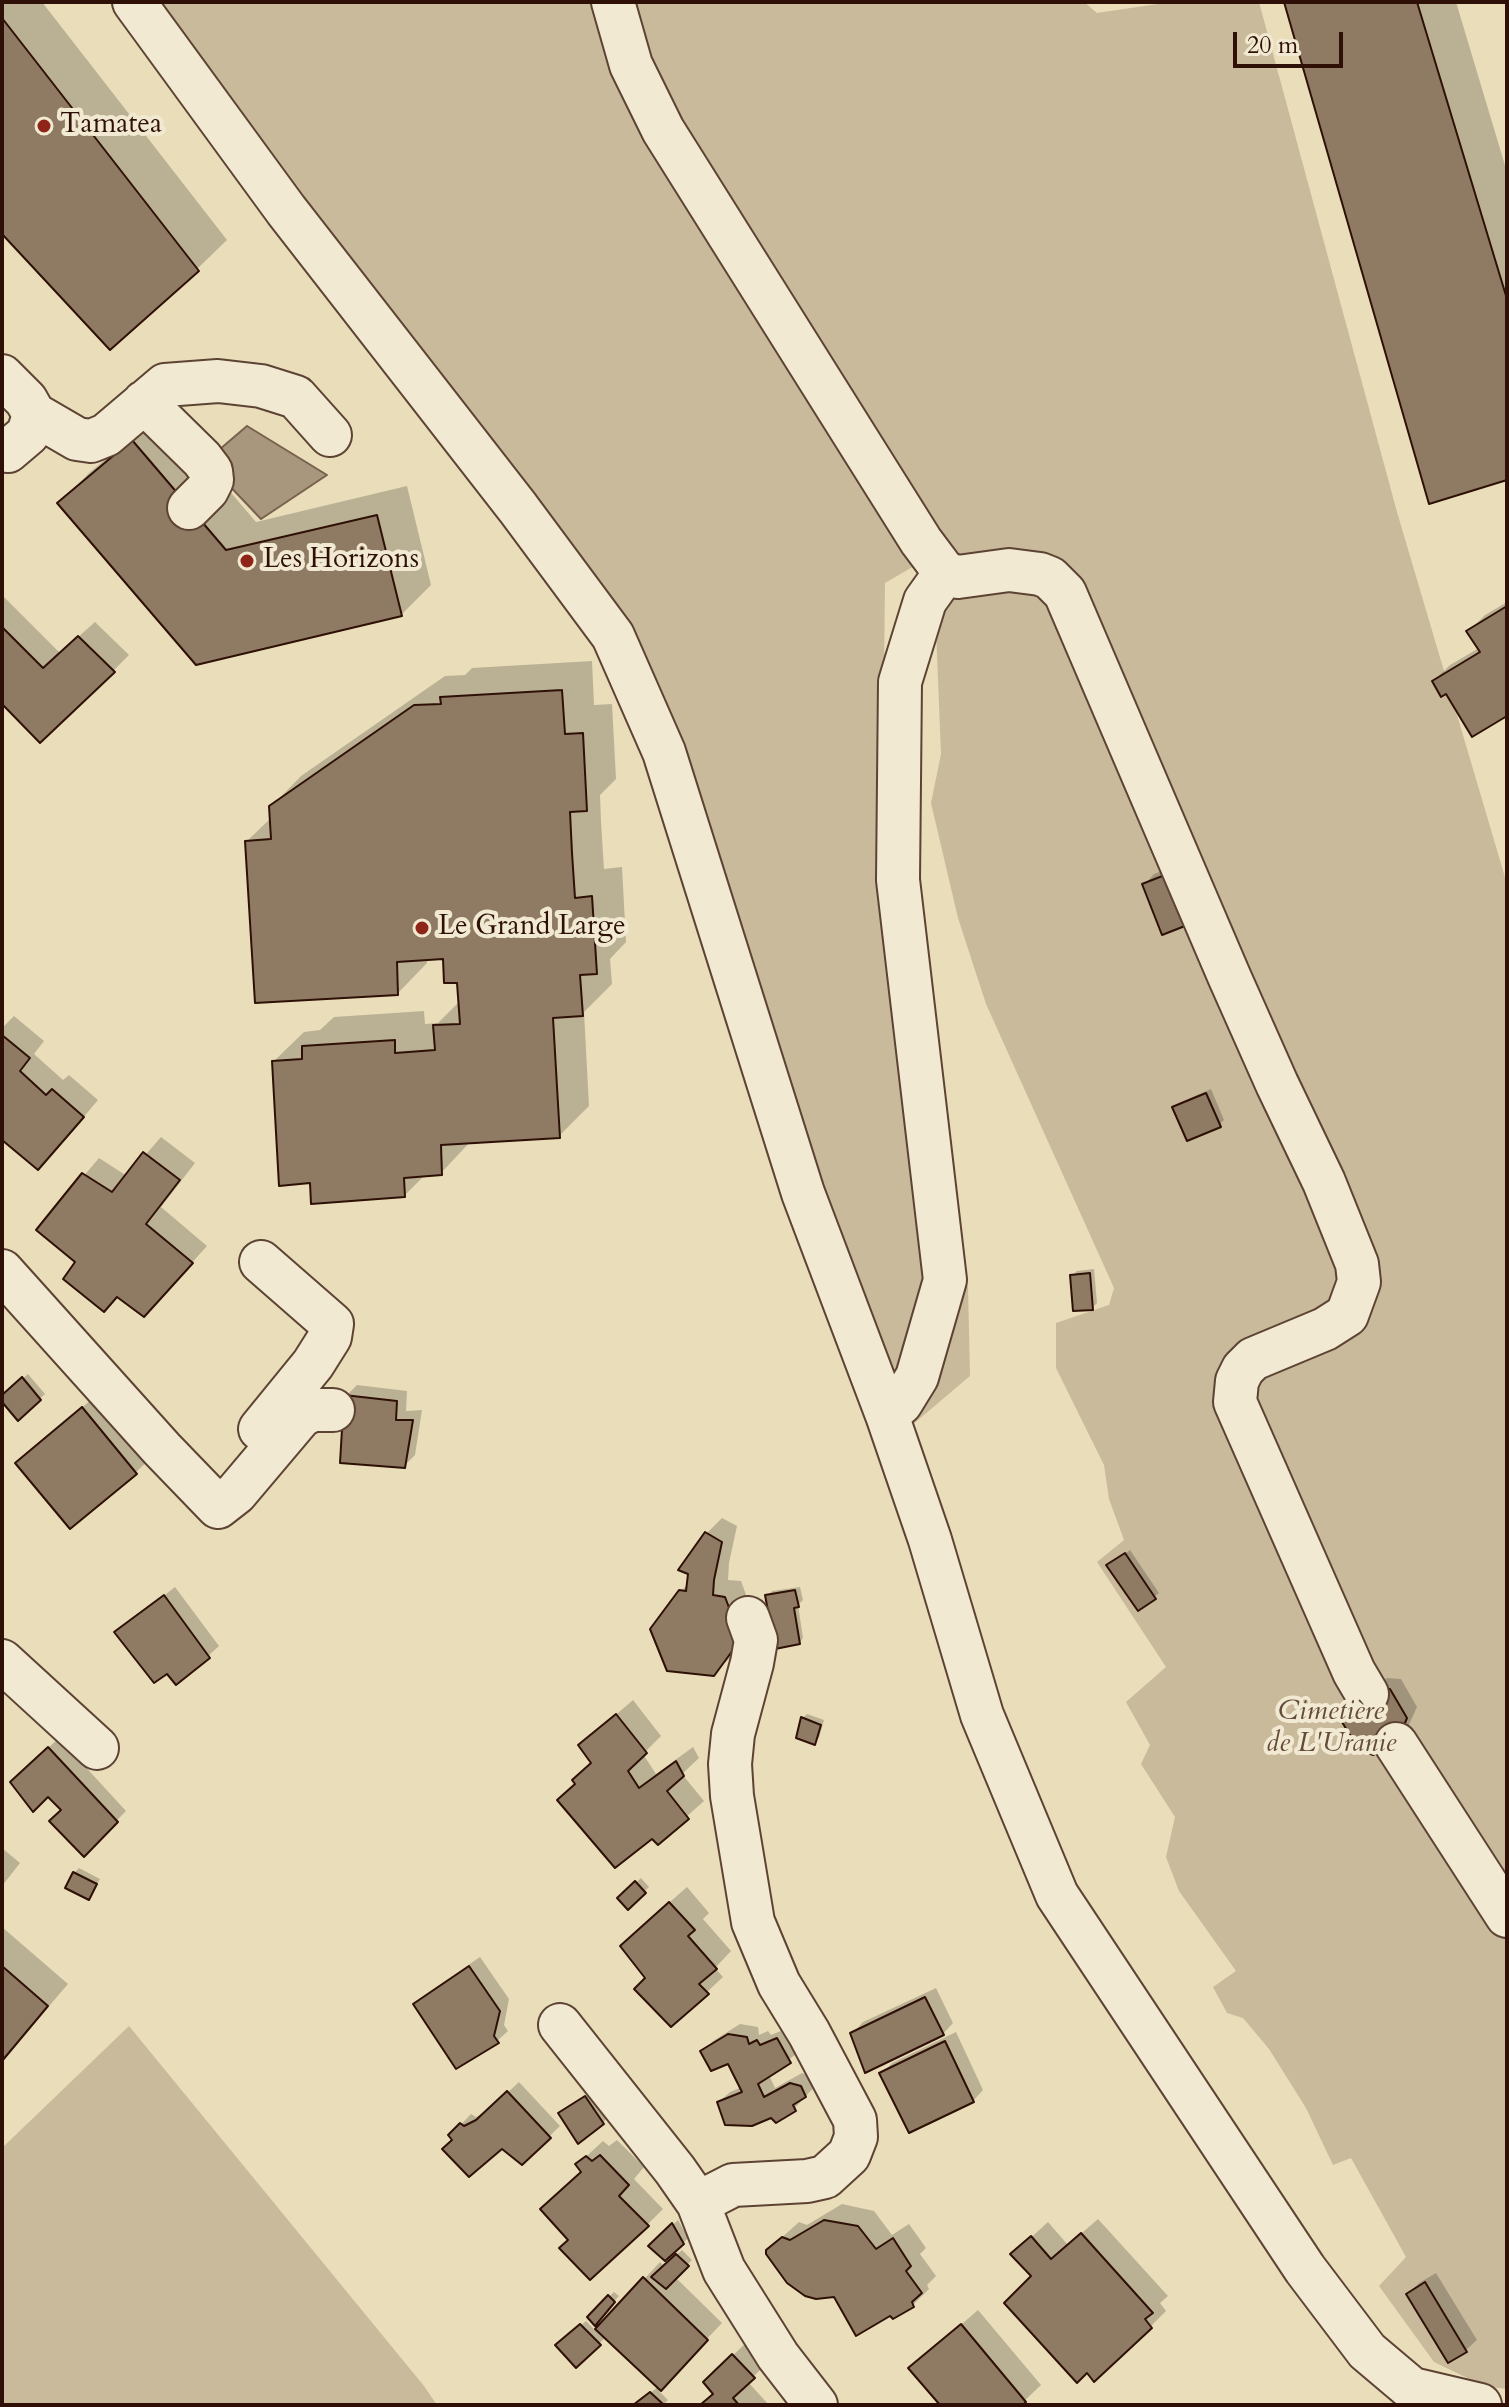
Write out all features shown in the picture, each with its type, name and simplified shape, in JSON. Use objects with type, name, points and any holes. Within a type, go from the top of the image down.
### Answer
[{"type":"street","points":[[134,2],[286,210],[518,508],[613,636],[664,752],[803,1193],[887,1415],[930,1540],[982,1715],[1057,1895],[1305,2269],[1367,2351],[1412,2389],[1480,2405]]},
{"type":"street","points":[[613,2],[631,65],[663,130],[921,541],[945,573],[958,577],[1009,570],[1040,574],[1050,578],[1065,593],[1235,990],[1324,1182],[1357,1264],[1359,1282],[1347,1315],[1325,1329],[1253,1359],[1237,1381],[1235,1402],[1354,1672],[1367,1694]]},
{"type":"street","points":[[2,376],[26,400],[34,414],[77,439],[91,441],[106,435],[165,385],[218,381],[261,386],[296,397],[330,435]]},
{"type":"street","points":[[144,402],[211,471],[212,480],[207,490],[189,508]]},
{"type":"street","points":[[2,450],[8,451],[28,434],[34,414]]},
{"type":"street","points":[[887,1415],[901,1403],[917,1377],[945,1280],[898,864],[900,682],[925,601],[945,573]]},
{"type":"street","points":[[199,1487],[228,1466],[313,1364],[330,1337],[332,1324],[325,1316],[261,1262]]},
{"type":"street","points":[[2,1271],[218,1507],[236,1493],[301,1416],[312,1410],[333,1410]]},
{"type":"street","points":[[698,2203],[733,2185],[807,2181],[825,2177],[849,2155],[856,2137],[855,2120],[779,1984],[753,1922],[732,1796],[730,1764],[733,1734],[756,1640],[748,1618]]},
{"type":"street","points":[[2,1661],[97,1748]]},
{"type":"street","points":[[1396,1744],[1507,1916]]},
{"type":"street","points":[[560,2025],[698,2203],[724,2270],[778,2356],[816,2405]]},
{"type":"green space","name":"Cimetière de L'Uranie","points":[[123,2],[1084,2],[1097,13],[1171,2],[1259,2],[1397,512],[1507,884],[1507,2389],[1484,2386],[1434,2362],[1379,2286],[1406,2257],[1351,2158],[1333,2165],[1306,2108],[1269,2049],[1243,2018],[1227,2013],[1213,1987],[1236,1971],[1179,1891],[1166,1857],[1175,1817],[1141,1764],[1150,1745],[1126,1702],[1166,1667],[1097,1562],[1124,1540],[1109,1499],[1104,1465],[1056,1368],[1056,1323],[1109,1305],[1114,1288],[986,1004],[958,918],[931,803],[941,754],[933,555],[885,583],[882,850],[916,1038],[968,1288],[970,1376],[892,1442],[632,668]]},
{"type":"green space","points":[[129,2026],[437,2405],[2,2405],[2,2148]]},
{"type":"shaded area","points":[[247,426],[327,475],[261,519],[206,461]]},
{"type":"building","points":[[1284,2],[1417,2],[1507,299],[1507,480],[1429,504]]},
{"type":"building","name":"Tamatea","points":[[2,18],[199,271],[110,350],[2,234]]},
{"type":"building","name":"Les Horizons","points":[[132,440],[226,550],[377,515],[402,616],[196,665],[57,503]]},
{"type":"building","points":[[1507,606],[1507,716],[1472,737],[1446,694],[1441,697],[1432,681],[1480,652],[1466,631]]},
{"type":"building","points":[[2,627],[43,668],[78,636],[115,672],[40,743],[2,704]]},
{"type":"building","name":"Le Grand Large","points":[[562,690],[565,734],[583,733],[587,811],[570,812],[572,853],[575,898],[592,896],[597,974],[580,975],[583,1016],[553,1018],[560,1138],[441,1145],[442,1175],[404,1178],[405,1197],[311,1204],[310,1183],[279,1186],[272,1061],[302,1059],[302,1046],[395,1040],[395,1053],[435,1050],[433,1025],[460,1024],[457,983],[444,983],[443,959],[397,962],[398,995],[255,1003],[245,841],[271,839],[269,806],[414,705],[441,704],[440,697]]},
{"type":"building","points":[[1170,873],[1190,924],[1162,935],[1142,884]]},
{"type":"building","points":[[2,1035],[30,1058],[20,1071],[46,1095],[52,1089],[84,1117],[38,1170],[2,1140]]},
{"type":"building","points":[[1206,1093],[1221,1127],[1187,1141],[1172,1107]]},
{"type":"building","points":[[143,1152],[180,1180],[146,1224],[193,1263],[144,1317],[117,1297],[104,1312],[63,1279],[75,1262],[36,1230],[82,1173],[112,1192]]},
{"type":"building","points":[[1090,1273],[1093,1310],[1073,1311],[1070,1275]]},
{"type":"building","points":[[22,1377],[41,1400],[18,1421],[2,1402],[2,1395]]},
{"type":"building","points":[[344,1395],[397,1401],[396,1420],[413,1420],[405,1468],[340,1463]]},
{"type":"building","points":[[82,1407],[137,1474],[70,1529],[15,1463]]},
{"type":"building","points":[[705,1532],[722,1542],[713,1595],[725,1597],[741,1639],[714,1676],[667,1671],[650,1629],[679,1590],[686,1591],[688,1574],[678,1570]]},
{"type":"building","points":[[1125,1553],[1156,1599],[1138,1611],[1106,1565]]},
{"type":"building","points":[[795,1590],[799,1607],[794,1608],[800,1644],[775,1649],[765,1595]]},
{"type":"building","points":[[164,1595],[210,1658],[176,1685],[167,1674],[154,1683],[114,1632]]},
{"type":"building","points":[[1375,1688],[1390,1689],[1407,1718],[1397,1742],[1373,1755],[1358,1748],[1342,1722],[1347,1704]]},
{"type":"building","points":[[616,1714],[647,1753],[628,1771],[639,1788],[676,1761],[684,1776],[667,1791],[689,1819],[658,1845],[652,1839],[615,1868],[557,1800],[575,1784],[572,1780],[591,1763],[578,1745]]},
{"type":"building","points":[[801,1717],[821,1725],[815,1745],[796,1738]]},
{"type":"building","points":[[48,1747],[118,1822],[84,1857],[49,1821],[61,1810],[48,1797],[33,1812],[10,1782]]},
{"type":"building","points":[[73,1872],[97,1884],[89,1900],[65,1888]]},
{"type":"building","points":[[635,1881],[646,1893],[628,1910],[617,1898]]},
{"type":"building","points":[[669,1902],[695,1930],[688,1936],[717,1969],[699,1984],[709,1994],[671,2027],[634,1989],[645,1978],[620,1946]]},
{"type":"building","points":[[2,1966],[48,2006],[2,2061]]},
{"type":"building","points":[[469,1966],[500,2011],[494,2036],[499,2043],[456,2069],[413,2004]]},
{"type":"building","points":[[925,1997],[944,2035],[865,2073],[850,2033]]},
{"type":"building","points":[[728,2034],[747,2037],[749,2044],[757,2040],[760,2045],[777,2038],[791,2063],[758,2084],[764,2097],[790,2083],[801,2086],[806,2097],[793,2105],[796,2111],[776,2123],[771,2118],[752,2126],[725,2125],[717,2102],[742,2092],[728,2064],[711,2071],[700,2051]]},
{"type":"building","points":[[945,2041],[974,2102],[909,2133],[879,2073]]},
{"type":"building","points":[[507,2091],[551,2138],[522,2165],[502,2149],[469,2177],[442,2149],[452,2140],[448,2135],[460,2123],[464,2126],[476,2120]]},
{"type":"building","points":[[585,2096],[604,2124],[578,2144],[558,2113]]},
{"type":"building","points":[[600,2155],[629,2185],[619,2196],[649,2226],[590,2280],[559,2248],[568,2240],[540,2209],[581,2172],[575,2164],[586,2156],[592,2161]]},
{"type":"building","points":[[824,2220],[858,2226],[876,2249],[893,2238],[911,2266],[906,2271],[922,2293],[912,2302],[914,2307],[893,2319],[890,2316],[856,2336],[834,2297],[816,2299],[805,2296],[787,2283],[766,2250],[782,2237],[790,2240]]},
{"type":"building","points":[[672,2223],[684,2244],[665,2261],[648,2246]]},
{"type":"building","points":[[1081,2233],[1153,2313],[1145,2319],[1152,2328],[1094,2382],[1087,2373],[1077,2383],[1004,2303],[1031,2276],[1010,2254],[1031,2236],[1051,2259]]},
{"type":"building","points":[[676,2254],[689,2266],[666,2289],[651,2277]]},
{"type":"building","points":[[643,2277],[708,2340],[661,2391],[595,2329]]},
{"type":"building","points":[[1425,2282],[1467,2352],[1448,2363],[1406,2294]]},
{"type":"building","points":[[608,2295],[615,2302],[595,2326],[587,2317]]},
{"type":"building","points":[[580,2324],[601,2345],[576,2368],[555,2345]]},
{"type":"building","points":[[961,2324],[1026,2402],[1023,2405],[940,2405],[908,2368]]},
{"type":"building","points":[[732,2354],[755,2378],[733,2398],[739,2405],[700,2405],[713,2394],[703,2382]]},
{"type":"building","points":[[650,2392],[664,2405],[633,2405]]},
{"type":"place","name":"Tamatea","points":[[44,126]]},
{"type":"place","name":"Les Horizons","points":[[247,561]]},
{"type":"place","name":"Le Grand Large","points":[[422,928]]}]
